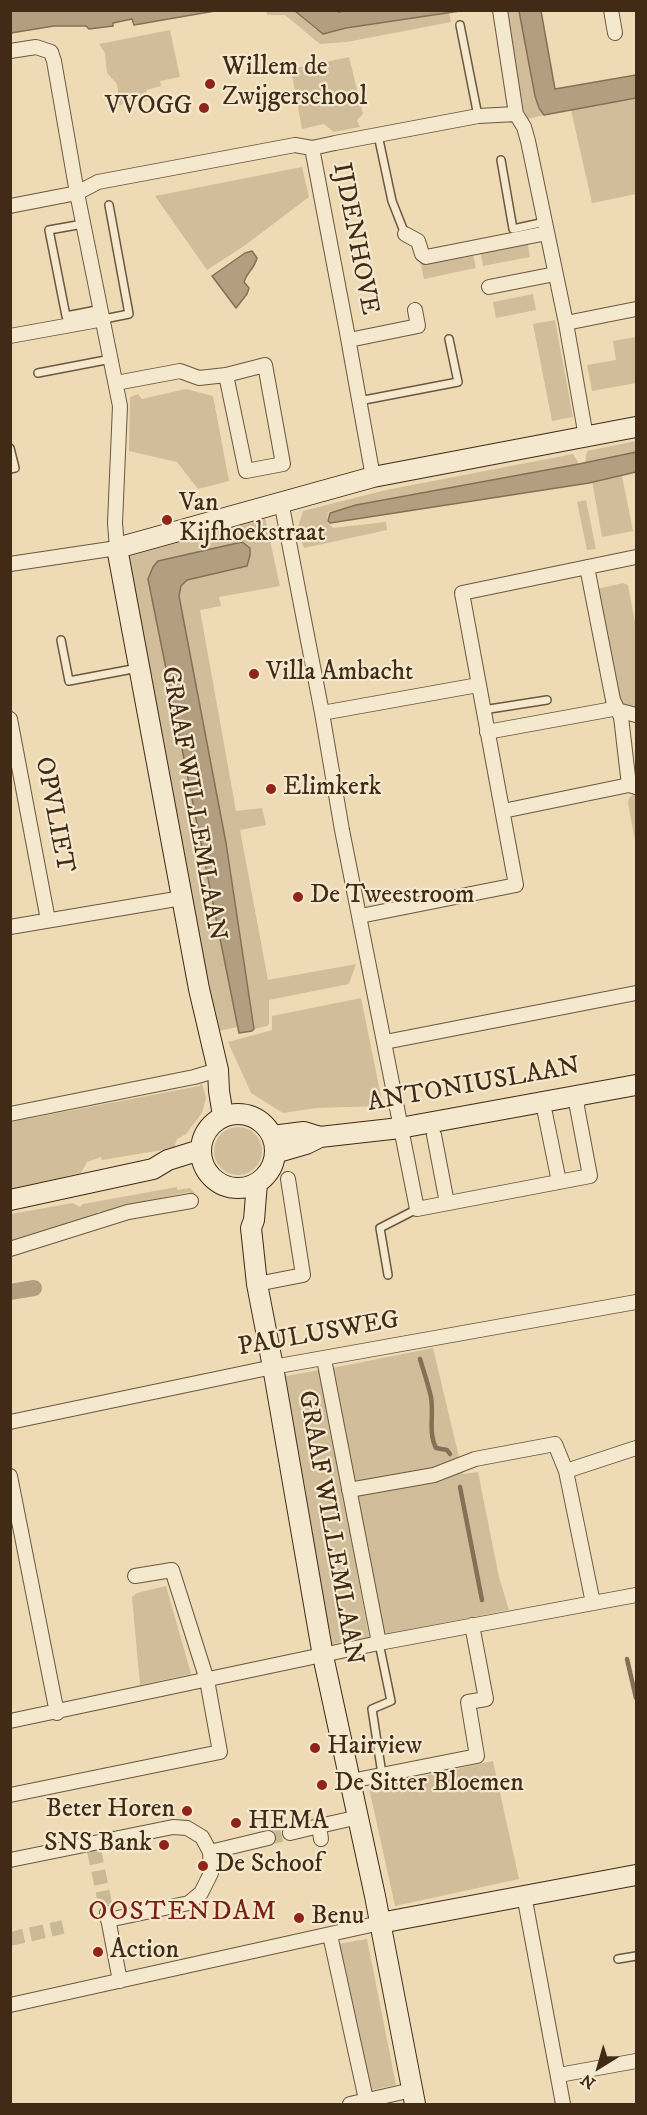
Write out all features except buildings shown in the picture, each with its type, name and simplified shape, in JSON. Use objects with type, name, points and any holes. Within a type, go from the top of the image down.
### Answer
[{"type":"street","points":[[500,10],[516,114],[524,127],[528,141],[566,323],[586,437]]},
{"type":"street","points":[[611,10],[615,33]]},
{"type":"street","points":[[10,51],[36,47],[51,52],[120,406],[115,523],[117,548]]},
{"type":"street","name":"IJDENHOVE","points":[[10,206],[78,193],[98,182],[291,146],[312,148],[478,116],[516,114]]},
{"type":"street","name":"IJDENHOVE","points":[[312,148],[373,477]]},
{"type":"street","name":"IJDENHOVE","points":[[405,234],[418,241],[422,254],[426,257],[546,228]]},
{"type":"street","points":[[489,288],[555,274]]},
{"type":"street","points":[[566,323],[636,309]]},
{"type":"street","name":"IJDENHOVE","points":[[349,340],[418,326],[415,310]]},
{"type":"street","points":[[10,336],[103,314]]},
{"type":"street","points":[[116,383],[180,370],[199,378],[226,375],[265,365],[283,464],[246,471],[226,375]]},
{"type":"street","points":[[10,564],[117,548],[373,477],[636,427]]},
{"type":"street","points":[[281,501],[342,830],[417,1209],[590,1176],[578,1096]]},
{"type":"street","name":"GRAAF WILLEMLAAN","points":[[117,548],[199,989],[218,1070],[219,1091],[232,1115]]},
{"type":"street","points":[[360,916],[516,885],[462,593],[587,567],[636,562]]},
{"type":"street","points":[[503,811],[633,786],[619,711],[613,700],[587,567]]},
{"type":"street","points":[[322,713],[478,685]]},
{"type":"street","points":[[487,732],[613,709],[636,715]]},
{"type":"street","name":"OPVLIET","points":[[10,719],[48,920]]},
{"type":"street","points":[[10,927],[182,898]]},
{"type":"street","points":[[385,1042],[636,993]]},
{"type":"street","points":[[10,1114],[218,1070]]},
{"type":"street","name":"ANTONIUSLAAN","points":[[274,1144],[306,1144],[320,1137],[400,1128],[636,1084]]},
{"type":"street","points":[[545,1113],[559,1182]]},
{"type":"street","points":[[232,1115],[256,1118],[263,1123],[274,1144],[270,1170],[248,1186],[226,1186],[216,1181],[202,1159],[207,1130],[217,1120],[232,1115]]},
{"type":"street","points":[[434,1135],[447,1203]]},
{"type":"street","points":[[10,1200],[153,1169],[168,1160],[202,1159]]},
{"type":"street","points":[[257,1284],[303,1275],[288,1179]]},
{"type":"street","name":"GRAAF WILLEMLAAN","points":[[248,1186],[254,1220],[251,1228],[257,1284],[323,1656],[359,1817],[413,2097]]},
{"type":"street","points":[[10,1248],[128,1212],[191,1201]]},
{"type":"street","name":"PAULUSWEG","points":[[10,1422],[273,1367],[636,1302]]},
{"type":"street","name":"GRAAF WILLEMLAAN","points":[[324,1359],[379,1643]]},
{"type":"street","name":"GRAAF WILLEMLAAN","points":[[349,1490],[434,1474],[475,1459],[555,1444],[566,1471]]},
{"type":"street","points":[[593,1603],[566,1471],[636,1448]]},
{"type":"street","points":[[10,1476],[57,1713]]},
{"type":"street","points":[[10,1795],[220,1752],[207,1680],[172,1570],[135,1576]]},
{"type":"street","points":[[10,1721],[57,1713],[379,1643],[636,1595]]},
{"type":"street","points":[[351,1781],[477,1756],[468,1702],[486,1699],[472,1625]]},
{"type":"street","points":[[290,1833],[320,1833],[359,1817]]},
{"type":"street","points":[[10,1860],[94,1847],[173,1827],[187,1828],[202,1837],[210,1852],[211,1873],[201,1893],[189,1903],[107,1916],[120,1981]]},
{"type":"street","points":[[210,1852],[268,1838]]},
{"type":"street","points":[[10,2005],[380,1923],[636,1875]]},
{"type":"street","points":[[524,1895],[564,2104]]},
{"type":"street","points":[[330,1935],[367,2103]]},
{"type":"street","points":[[558,2074],[636,2061]]},
{"type":"street","points":[[350,2104],[413,2097]]},
{"type":"lane","points":[[460,25],[478,116]]},
{"type":"lane","points":[[378,135],[392,201],[405,234]]},
{"type":"lane","points":[[501,160],[513,229],[546,228]]},
{"type":"lane","points":[[84,224],[49,230],[66,316],[129,314],[109,205]]},
{"type":"lane","points":[[359,401],[459,382],[449,339]]},
{"type":"lane","points":[[38,373],[111,359]]},
{"type":"lane","points":[[10,448],[15,468],[10,469]]},
{"type":"lane","points":[[61,640],[69,681],[139,668]]},
{"type":"lane","points":[[483,710],[547,699]]},
{"type":"lane","points":[[388,1275],[380,1228],[417,1209]]},
{"type":"lane","name":"GRAAF WILLEMLAAN","points":[[379,1643],[391,1701],[372,1709],[382,1774]]},
{"type":"lane","points":[[618,1959],[636,1956]]},
{"type":"shaded area","points":[[11,10],[215,11],[134,25],[132,19],[113,23],[113,26],[89,29],[86,26],[54,26],[11,33]]},
{"type":"shaded area","points":[[266,11],[295,11],[316,30],[336,30],[449,13],[451,22],[347,42],[320,44],[285,15],[267,15]]},
{"type":"shaded area","points":[[295,11],[460,11],[346,28],[323,34]]},
{"type":"shaded area","points":[[507,11],[519,11],[535,96],[544,115],[528,119],[523,109]]},
{"type":"shaded area","points":[[519,11],[541,11],[555,89],[636,75],[636,98],[544,115],[535,96]]},
{"type":"shaded area","points":[[170,30],[180,77],[160,81],[161,86],[146,90],[148,100],[114,106],[118,90],[117,84],[107,73],[105,53],[99,44]]},
{"type":"shaded area","points":[[349,57],[363,114],[357,120],[360,127],[334,132],[324,124],[302,129],[291,69]]},
{"type":"shaded area","points":[[636,98],[636,194],[592,203],[571,110]]},
{"type":"shaded area","points":[[302,167],[309,197],[244,246],[207,270],[155,196]]},
{"type":"shaded area","points":[[527,240],[530,257],[483,266],[480,250]]},
{"type":"shaded area","points":[[472,250],[476,268],[424,279],[420,260]]},
{"type":"shaded area","points":[[252,251],[257,258],[244,282],[249,288],[236,308],[212,276],[245,253]]},
{"type":"shaded area","points":[[533,294],[536,310],[496,318],[493,302]]},
{"type":"shaded area","points":[[555,320],[573,417],[552,421],[533,324]]},
{"type":"shaded area","points":[[636,337],[636,383],[592,391],[587,365],[616,360],[613,341]]},
{"type":"shaded area","points":[[186,389],[213,396],[229,481],[198,489],[177,462],[129,451],[130,397],[138,394],[142,399]]},
{"type":"shaded area","points":[[636,441],[636,453],[585,463],[587,451]]},
{"type":"shaded area","points":[[636,452],[636,472],[589,483],[330,523],[328,521],[330,513],[356,505]]},
{"type":"shaded area","points":[[573,454],[579,464],[328,512],[327,522],[333,528],[386,522],[387,530],[304,548],[297,530],[303,511],[386,490]]},
{"type":"shaded area","points":[[622,476],[633,531],[602,537],[592,481]]},
{"type":"shaded area","points":[[586,500],[596,549],[587,550],[577,502]]},
{"type":"shaded area","points":[[264,513],[280,586],[219,597],[221,606],[200,610],[236,811],[262,808],[266,825],[240,830],[268,980],[356,964],[349,984],[269,1000],[269,1024],[254,1029],[226,843],[179,596],[181,586],[186,580],[247,566],[148,579],[238,1027],[214,1032],[128,557],[130,548]]},
{"type":"shaded area","points":[[242,542],[250,548],[247,566],[187,580],[181,586],[179,596],[226,843],[254,1029],[239,1033],[148,579],[158,561]]},
{"type":"shaded area","points":[[623,583],[628,585],[636,627],[636,714],[609,701],[588,591]]},
{"type":"shaded area","points":[[636,792],[636,846],[628,803],[629,798]]},
{"type":"shaded area","points":[[361,998],[383,1106],[316,1108],[283,1113],[251,1093],[228,1042],[272,1030],[272,1016]]},
{"type":"shaded area","points":[[202,1083],[206,1098],[202,1113],[186,1134],[177,1139],[174,1148],[102,1160],[101,1157],[87,1162],[81,1173],[11,1189],[11,1122],[199,1086]]},
{"type":"shaded area","points":[[233,1127],[243,1127],[255,1134],[262,1146],[262,1156],[255,1168],[243,1175],[233,1175],[218,1164],[214,1156],[214,1146],[225,1131]]},
{"type":"shaded area","points":[[177,1187],[177,1190],[190,1188],[195,1193],[191,1197],[189,1192],[101,1213],[100,1211],[97,1213],[102,1214],[11,1242],[11,1214],[73,1203],[80,1207],[83,1204]]},
{"type":"shaded area","points":[[433,1348],[463,1474],[478,1472],[499,1577],[509,1610],[381,1635],[332,1368]]},
{"type":"shaded area","points":[[320,1370],[369,1637],[332,1644],[280,1377]]},
{"type":"shaded area","points":[[166,1586],[191,1674],[140,1685],[132,1597],[137,1593]]},
{"type":"shaded area","points":[[493,1761],[519,1879],[395,1906],[369,1788]]},
{"type":"shaded area","points":[[367,1939],[396,2085],[366,2091],[338,1944]]},
{"type":"waterway","points":[[10,1292],[34,1288]]},
{"type":"waterway","points":[[420,1359],[431,1397],[434,1442],[436,1448],[447,1450],[450,1454]]},
{"type":"waterway","points":[[460,1487],[482,1600]]},
{"type":"waterway","points":[[627,1659],[636,1698]]},
{"type":"tunnel","points":[[268,1838],[290,1833]]},
{"type":"tunnel","points":[[94,1850],[107,1913]]},
{"type":"tunnel","points":[[10,1939],[63,1927]]},
{"type":"place","name":"Willem de Zwijgerschool","points":[[210,84]]},
{"type":"place","name":"VVOGG","points":[[204,108]]},
{"type":"place","name":"Van Kijfhoekstraat","points":[[167,520]]},
{"type":"place","name":"Villa Ambacht","points":[[254,674]]},
{"type":"place","name":"Elimkerk","points":[[271,789]]},
{"type":"place","name":"De Tweestroom","points":[[298,897]]},
{"type":"place","name":"Hairview","points":[[315,1748]]},
{"type":"place","name":"De Sitter Bloemen","points":[[322,1785]]},
{"type":"place","name":"Beter Horen","points":[[187,1811]]},
{"type":"place","name":"HEMA","points":[[236,1823]]},
{"type":"place","name":"SNS Bank","points":[[164,1845]]},
{"type":"place","name":"De Schoof","points":[[203,1866]]},
{"type":"place","name":"Benu","points":[[299,1918]]},
{"type":"place","name":"Action","points":[[98,1952]]},
{"type":"district","name":"OOSTENDAM","points":[[183,1913]]}]
